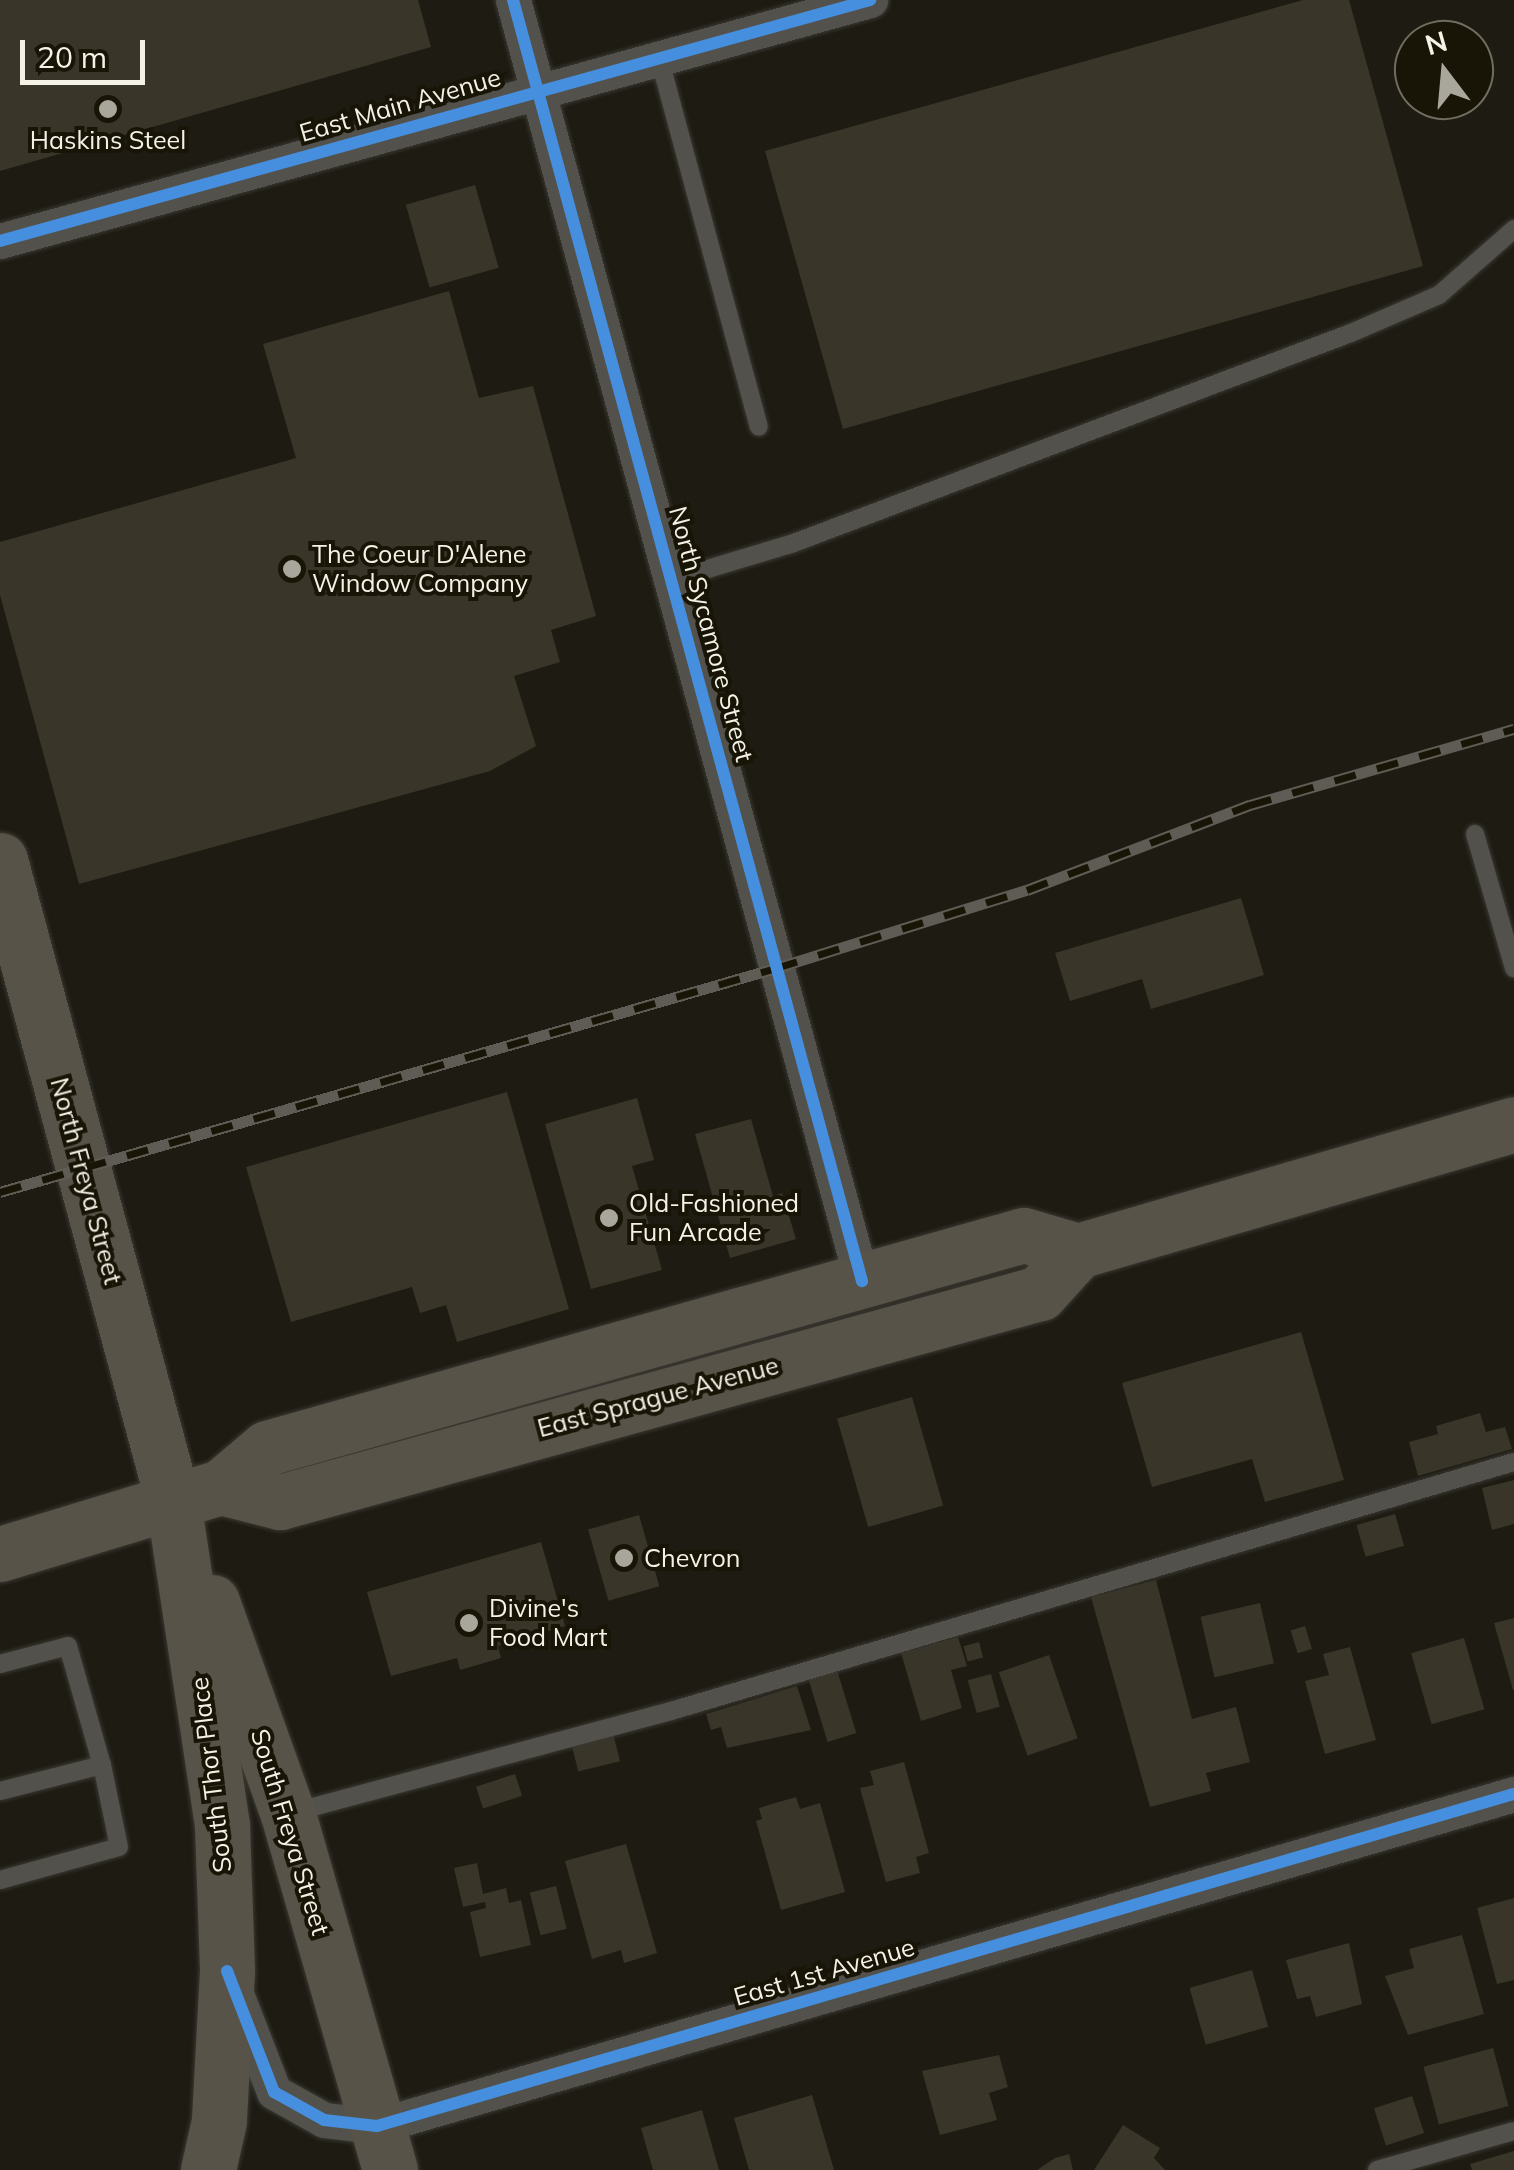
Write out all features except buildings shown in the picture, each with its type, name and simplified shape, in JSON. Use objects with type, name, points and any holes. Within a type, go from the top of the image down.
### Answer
[{"type":"main road","name":"North Freya Street","points":[[0,860],[197,1494]]},
{"type":"main road","points":[[0,1554],[197,1494],[268,1448],[1024,1235],[1078,1251],[1514,1124]]},
{"type":"main road","name":"East Sprague Avenue","points":[[197,1494],[280,1502],[1022,1298],[1040,1293],[1078,1251]]},
{"type":"main road","name":"South Freya Street","points":[[197,1494],[383,2148]]},
{"type":"main road","name":"South Thor Place","points":[[197,1494],[222,1826],[227,1971],[219,2121],[208,2170]]},
{"type":"street","name":"North Sycamore Street","points":[[514,0],[862,1281]]},
{"type":"street","name":"East Main Avenue","points":[[0,240],[870,0]]},
{"type":"street","name":"East 1st Avenue","points":[[227,1971],[274,2092],[383,2148],[1514,1794]]},
{"type":"lane","points":[[659,57],[760,428]]},
{"type":"lane","points":[[674,579],[791,544],[1351,333],[1439,295],[1514,229]]},
{"type":"lane","points":[[1475,834],[1514,968]]},
{"type":"lane","points":[[288,1814],[671,1711],[1514,1462]]},
{"type":"lane","points":[[0,1664],[68,1646],[102,1765],[120,1847],[0,1880]]},
{"type":"lane","points":[[0,1791],[102,1765]]},
{"type":"lane","points":[[1378,2170],[1514,2131]]},
{"type":"railway","points":[[0,1192],[776,968],[1027,890],[1250,805],[1514,729]]},
{"type":"cycle path","points":[[513,0],[862,1281]]},
{"type":"cycle path","points":[[0,241],[870,0]]},
{"type":"cycle path","points":[[227,1971],[274,2092],[324,2120],[377,2126],[1514,1794]]},
{"type":"place","name":"Haskins Steel","points":[[108,109]]},
{"type":"place","name":"The Coeur D'Alene Window Company","points":[[292,569]]},
{"type":"place","name":"Old-Fashioned Fun Arcade","points":[[609,1218]]},
{"type":"place","name":"Chevron","points":[[624,1558]]},
{"type":"place","name":"Divine's Food Mart","points":[[469,1623]]}]
